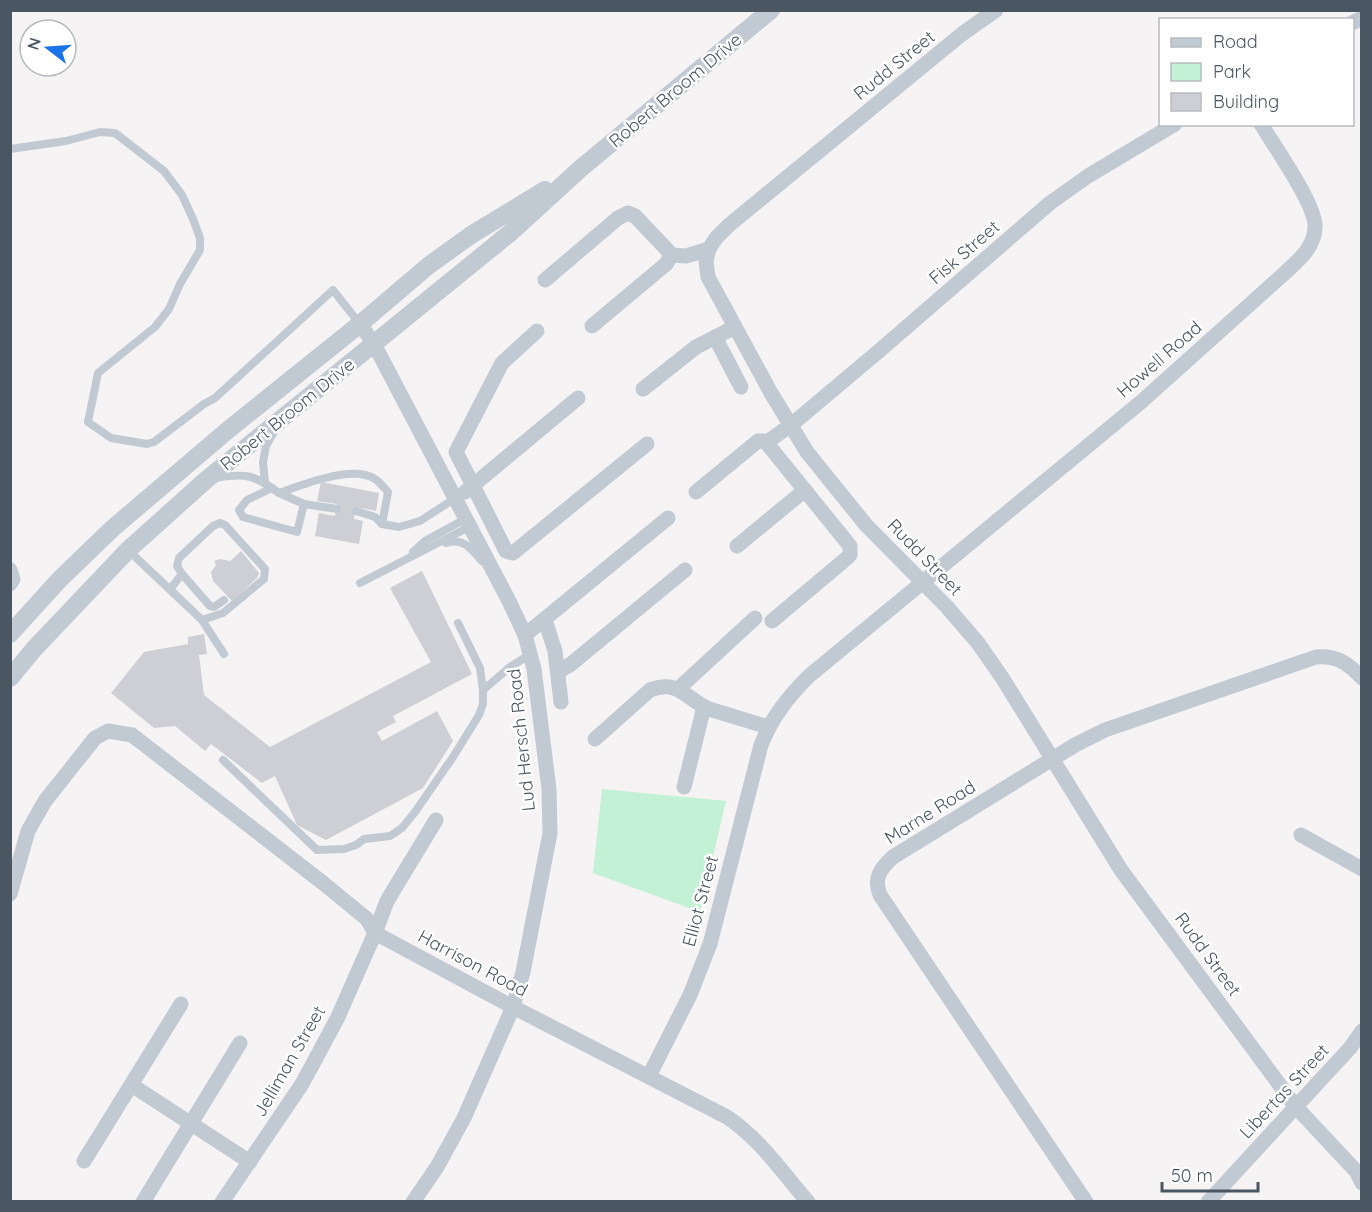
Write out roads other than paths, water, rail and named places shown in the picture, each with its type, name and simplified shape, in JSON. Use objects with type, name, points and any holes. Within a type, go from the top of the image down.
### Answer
[{"type":"street","name":"Robert Broom Drive","points":[[10,678],[34,648],[129,550],[206,480],[510,233],[580,169],[771,10]]},
{"type":"street","name":"Rudd Street","points":[[996,10],[962,34],[716,238],[709,249],[706,261],[708,277],[807,452],[866,525],[923,582],[978,643],[1003,679],[1121,870],[1296,1107],[1356,1171],[1362,1183]]},
{"type":"street","name":"Fisk Street","points":[[696,492],[758,441],[767,442],[791,425],[1050,203],[1088,176],[1172,126]]},
{"type":"street","name":"Howell Road","points":[[923,582],[1141,402],[1307,251],[1315,227],[1313,215],[1262,126]]},
{"type":"street","name":"Robert Broom Drive","points":[[10,634],[60,579],[113,528],[219,437],[360,324],[428,266],[471,235],[580,169]]},
{"type":"street","points":[[544,280],[618,218],[628,213],[635,216],[672,255],[686,256],[709,249]]},
{"type":"street","points":[[592,326],[666,264],[672,255]]},
{"type":"street","name":"Lud Hersch Road","points":[[360,324],[374,344],[525,635],[531,654],[549,789],[550,833],[523,972],[513,1007],[464,1118],[437,1167],[413,1202]]},
{"type":"street","points":[[643,389],[696,347],[735,327]]},
{"type":"street","points":[[537,331],[501,363],[458,445],[457,456],[506,551],[513,553],[647,444]]},
{"type":"street","points":[[715,337],[741,387]]},
{"type":"street","points":[[454,499],[473,486],[578,398]]},
{"type":"street","points":[[767,442],[850,546],[850,555],[772,621]]},
{"type":"street","points":[[737,546],[805,490]]},
{"type":"street","points":[[525,635],[668,518]]},
{"type":"street","points":[[10,570],[13,579],[10,584]]},
{"type":"street","points":[[558,672],[571,664],[685,570]]},
{"type":"street","name":"Elliot Street","points":[[649,1076],[690,994],[710,944],[761,746],[768,727],[788,698],[809,676],[923,582]]},
{"type":"street","points":[[678,689],[755,618]]},
{"type":"street","points":[[545,620],[558,672],[561,702]]},
{"type":"street","name":"Marne Road","points":[[1086,1202],[878,889],[880,870],[892,857],[1052,759],[1105,730],[1316,657],[1337,658],[1354,669],[1362,678]]},
{"type":"street","points":[[595,739],[650,690],[670,687],[678,689],[704,707],[768,727]]},
{"type":"street","points":[[684,787],[704,707]]},
{"type":"street","name":"Harrison Road","points":[[10,894],[28,831],[45,801],[95,738],[108,731],[132,735],[332,890],[367,919],[375,933],[741,1126],[771,1157],[808,1202]]},
{"type":"street","name":"Jelliman Street","points":[[222,1202],[302,1084],[337,1019],[387,901],[436,820]]},
{"type":"street","points":[[1301,835],[1362,869]]},
{"type":"street","points":[[84,1161],[133,1086],[182,1004]]},
{"type":"street","name":"Libertas Street","points":[[1208,1202],[1350,1048],[1362,1031]]},
{"type":"street","points":[[143,1202],[240,1043]]},
{"type":"street","points":[[133,1086],[250,1162]]},
{"type":"lane","points":[[10,149],[66,141],[100,132],[115,133],[164,171],[182,195],[200,238],[198,255],[164,316],[139,341],[98,373],[88,422],[111,438],[147,444],[154,442],[215,398],[333,290],[360,324]]},
{"type":"lane","points":[[272,488],[262,462],[266,446],[280,419]]},
{"type":"lane","points":[[303,504],[297,532],[243,517],[239,510],[247,500],[272,488],[358,473],[374,478],[388,492],[382,524]]},
{"type":"lane","points":[[206,480],[248,475],[303,504],[337,509]]},
{"type":"lane","points":[[356,512],[375,517],[382,524],[399,527],[420,521],[454,499]]},
{"type":"lane","points":[[202,620],[223,614],[264,579],[265,569],[225,525],[220,523],[213,526],[179,558],[177,566],[210,606],[214,607],[224,600]]},
{"type":"lane","points":[[360,583],[467,523]]},
{"type":"lane","points":[[405,559],[449,542],[464,542],[495,575]]},
{"type":"lane","points":[[129,550],[202,620],[224,654]]},
{"type":"lane","points":[[171,588],[182,574]]},
{"type":"lane","points":[[223,760],[317,850],[344,849],[356,846],[364,839],[390,836],[402,828],[415,812],[479,715],[483,704],[480,668],[458,623]]},
{"type":"lane","points":[[483,690],[510,667],[531,654]]}]
